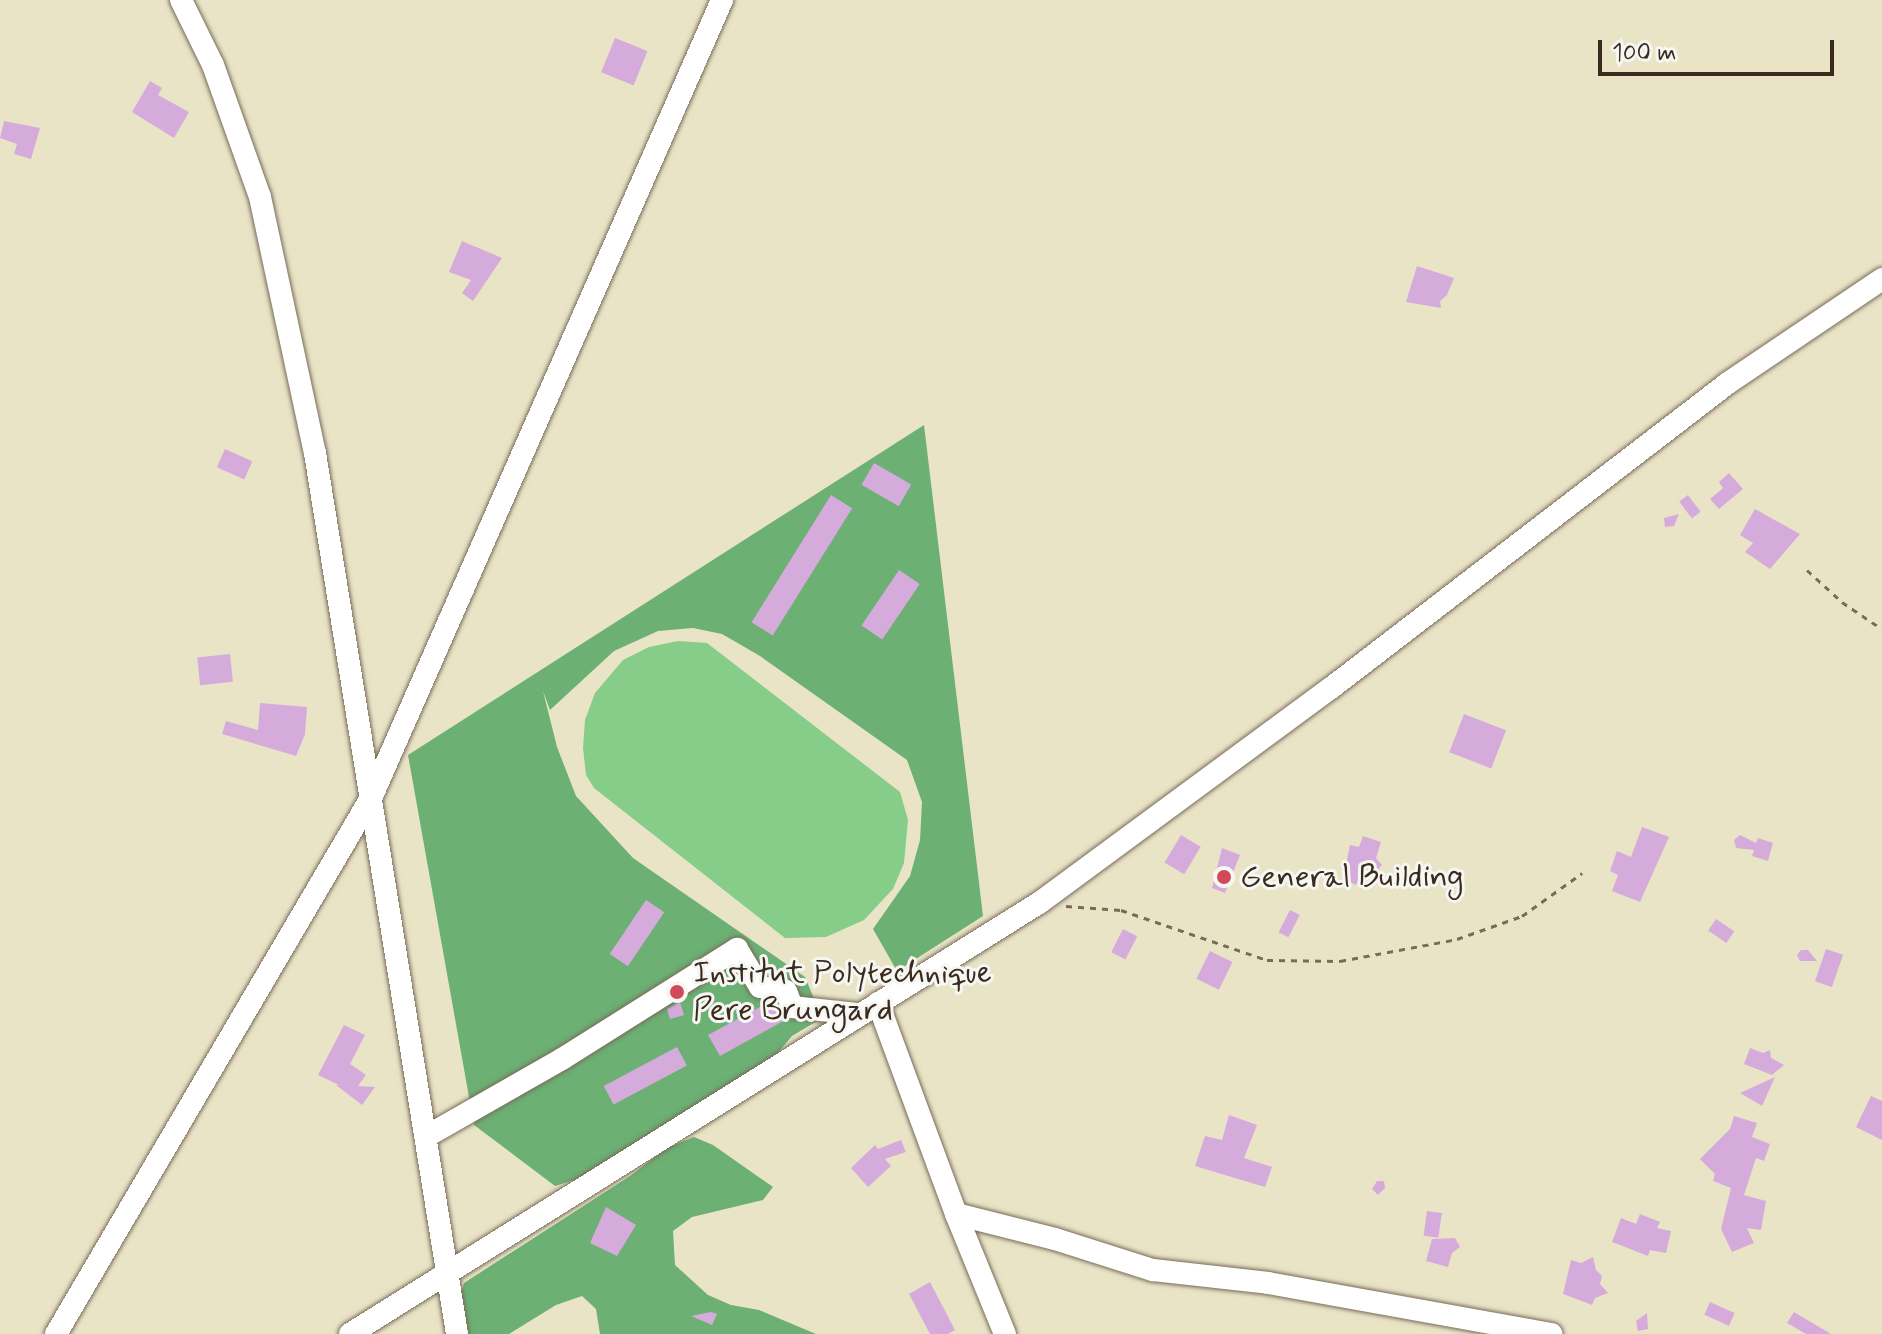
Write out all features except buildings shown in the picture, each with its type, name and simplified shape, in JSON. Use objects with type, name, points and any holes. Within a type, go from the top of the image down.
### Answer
[{"type":"street","points":[[181,0],[213,65],[260,197],[315,453],[457,1334]]},
{"type":"street","points":[[56,1334],[372,796],[722,0]]},
{"type":"street","points":[[350,1334],[857,1014],[1039,903],[1331,688],[1728,383],[1882,279]]},
{"type":"street","points":[[427,1136],[562,1059],[737,949],[760,987],[786,991],[792,1007],[857,1014]]},
{"type":"street","points":[[878,1003],[956,1214],[1005,1334]]},
{"type":"street","points":[[956,1214],[1055,1239],[1153,1270],[1268,1283],[1551,1334]]},
{"type":"path","points":[[1807,570],[1842,602],[1882,629]]},
{"type":"path","points":[[1039,903],[1121,910],[1267,960],[1340,961],[1457,939],[1522,916],[1582,873]]},
{"type":"green space","points":[[924,425],[983,916],[897,971],[873,929],[910,876],[920,840],[922,802],[907,760],[760,656],[722,634],[693,628],[658,631],[614,651],[550,710],[543,691],[557,747],[576,796],[633,858],[805,977],[822,1018],[792,1036],[777,1054],[587,1176],[555,1186],[474,1125],[408,755]]},
{"type":"green space","points":[[678,641],[707,643],[900,792],[908,820],[904,863],[893,889],[864,920],[826,937],[785,938],[594,788],[586,775],[583,748],[585,720],[595,693],[623,660],[649,647]]},
{"type":"green space","points":[[694,1137],[713,1145],[773,1187],[763,1200],[692,1217],[673,1231],[675,1265],[708,1295],[731,1305],[759,1310],[816,1334],[600,1334],[596,1309],[582,1296],[556,1305],[509,1334],[467,1334],[460,1297],[464,1283],[630,1176],[667,1148]]},
{"type":"place","name":"General Building","points":[[1224,877]]},
{"type":"place","name":"Institut Polytechnique Pere Brungard","points":[[677,992]]}]
